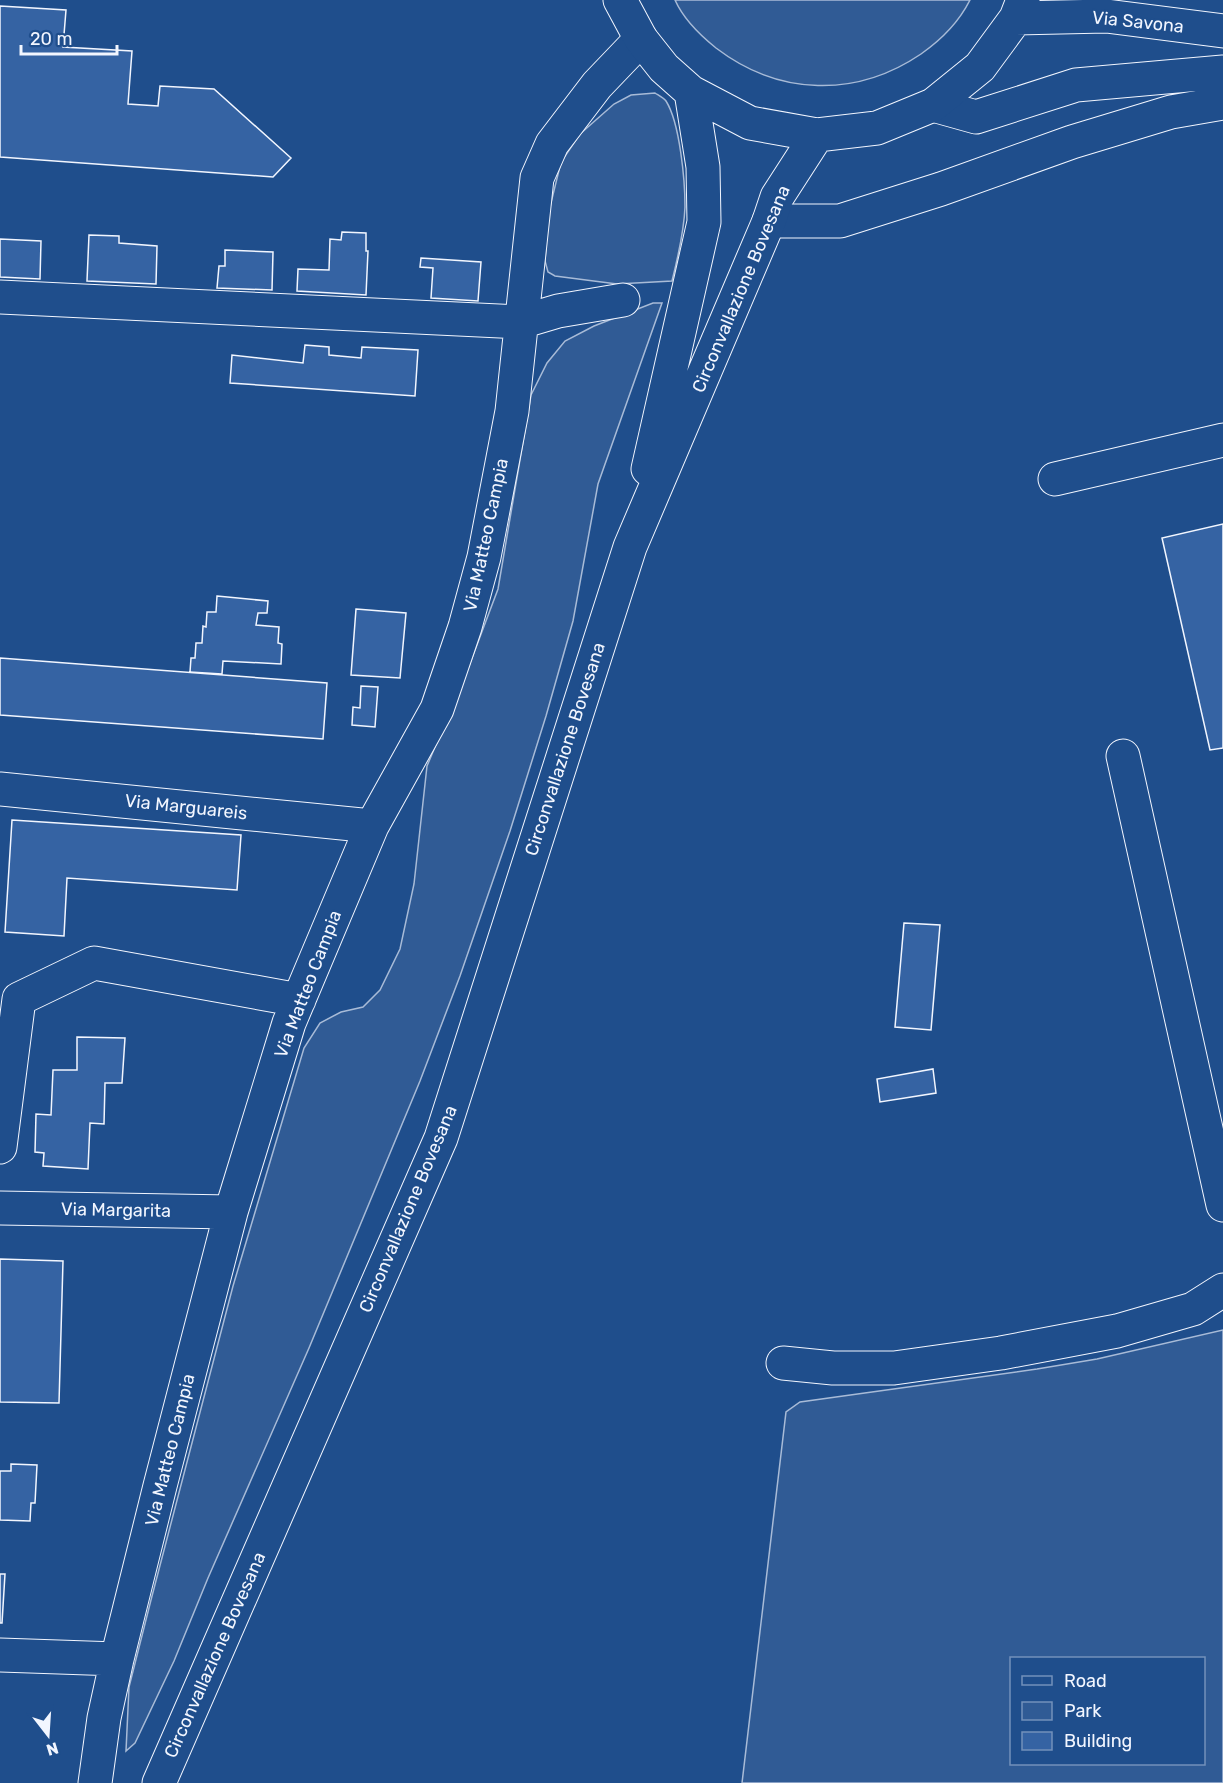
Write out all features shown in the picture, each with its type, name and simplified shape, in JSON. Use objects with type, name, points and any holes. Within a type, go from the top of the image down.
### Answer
[{"type":"street","points":[[620,0],[641,39],[664,68],[691,92],[750,123],[817,135],[877,128],[933,105],[980,67],[1020,9]]},
{"type":"street","name":"Via Savona","points":[[1020,9],[1106,16],[1223,31]]},
{"type":"street","name":"Via Matteo Campia","points":[[95,1783],[104,1718],[117,1659],[231,1212],[289,1023],[372,826],[437,709],[465,627],[484,557],[512,411],[537,177],[552,144],[597,85],[641,39]]},
{"type":"street","points":[[933,105],[976,117],[1076,85],[1223,72]]},
{"type":"street","name":"Circonvallazione Bovesana","points":[[159,1783],[441,1138],[630,547],[704,222],[703,167],[691,92]]},
{"type":"street","points":[[769,221],[840,221],[941,189],[1072,142],[1171,112],[1223,103]]},
{"type":"street","name":"Circonvallazione Bovesana","points":[[630,547],[769,221],[777,197],[817,135]]},
{"type":"street","points":[[0,297],[521,322],[558,311],[622,300]]},
{"type":"street","points":[[1055,479],[1223,440]]},
{"type":"street","points":[[1123,756],[1223,1205]]},
{"type":"street","name":"Via Marguareis","points":[[0,789],[372,826]]},
{"type":"street","points":[[0,1147],[20,999],[94,963],[298,1000]]},
{"type":"street","name":"Via Margarita","points":[[0,1208],[231,1212]]},
{"type":"street","points":[[783,1363],[833,1368],[894,1368],[1001,1353],[1117,1331],[1192,1309],[1223,1290]]},
{"type":"street","points":[[0,1655],[117,1659]]},
{"type":"green space","points":[[675,0],[970,0],[955,23],[936,43],[921,54],[896,68],[870,78],[844,84],[818,86],[791,83],[740,64],[716,48],[699,32]]},
{"type":"green space","points":[[655,93],[665,100],[671,111],[683,168],[684,216],[672,281],[617,284],[555,276],[548,272],[545,261],[548,215],[561,162],[580,134],[614,104],[631,95]]},
{"type":"green space","points":[[653,303],[662,303],[598,484],[573,621],[546,716],[510,831],[460,976],[420,1081],[309,1348],[174,1661],[135,1743],[126,1751],[129,1687],[152,1596],[233,1286],[304,1048],[320,1023],[341,1012],[363,1007],[380,990],[400,949],[414,884],[427,766],[498,589],[531,395],[547,363],[565,341],[594,326]]},
{"type":"green space","points":[[1223,1330],[1223,1783],[742,1783],[786,1412],[800,1402],[1097,1359]]},
{"type":"building","points":[[0,6],[66,10],[63,47],[132,51],[128,104],[158,106],[160,86],[214,89],[291,158],[273,177],[0,157]]},
{"type":"building","points":[[342,232],[366,233],[366,251],[368,251],[366,295],[297,291],[298,269],[329,270],[330,239],[341,240]]},
{"type":"building","points":[[89,235],[119,236],[119,243],[157,246],[156,284],[87,281]]},
{"type":"building","points":[[0,239],[41,241],[40,279],[0,277]]},
{"type":"building","points":[[225,250],[273,252],[272,290],[217,288],[219,266],[225,266]]},
{"type":"building","points":[[421,258],[481,262],[478,301],[431,298],[433,268],[420,267]]},
{"type":"building","points":[[305,345],[329,347],[329,355],[361,358],[362,347],[418,350],[415,396],[230,383],[232,355],[303,363]]},
{"type":"building","points":[[1223,524],[1223,748],[1210,750],[1162,538]]},
{"type":"building","points":[[217,596],[268,601],[267,613],[258,613],[256,625],[279,627],[278,643],[282,644],[281,664],[223,661],[222,674],[190,672],[191,658],[195,658],[196,643],[202,643],[207,612],[216,612]]},
{"type":"building","points":[[356,609],[406,613],[400,678],[351,675]]},
{"type":"building","points":[[0,658],[327,683],[323,739],[0,715]]},
{"type":"building","points":[[361,686],[378,687],[375,727],[352,725],[353,707],[360,708]]},
{"type":"building","points":[[12,820],[241,835],[237,890],[67,878],[64,936],[5,932]]},
{"type":"building","points":[[904,923],[940,925],[931,1030],[895,1027]]},
{"type":"building","points":[[77,1037],[125,1038],[122,1083],[105,1083],[104,1124],[90,1123],[88,1169],[43,1166],[44,1153],[35,1152],[36,1114],[51,1115],[53,1070],[77,1070]]},
{"type":"building","points":[[933,1069],[936,1093],[880,1102],[877,1079]]},
{"type":"building","points":[[0,1259],[63,1261],[59,1403],[0,1402]]},
{"type":"building","points":[[11,1464],[37,1465],[35,1503],[31,1503],[30,1521],[0,1520],[0,1471],[11,1471]]},
{"type":"building","points":[[0,1574],[5,1574],[2,1623],[0,1623]]}]
